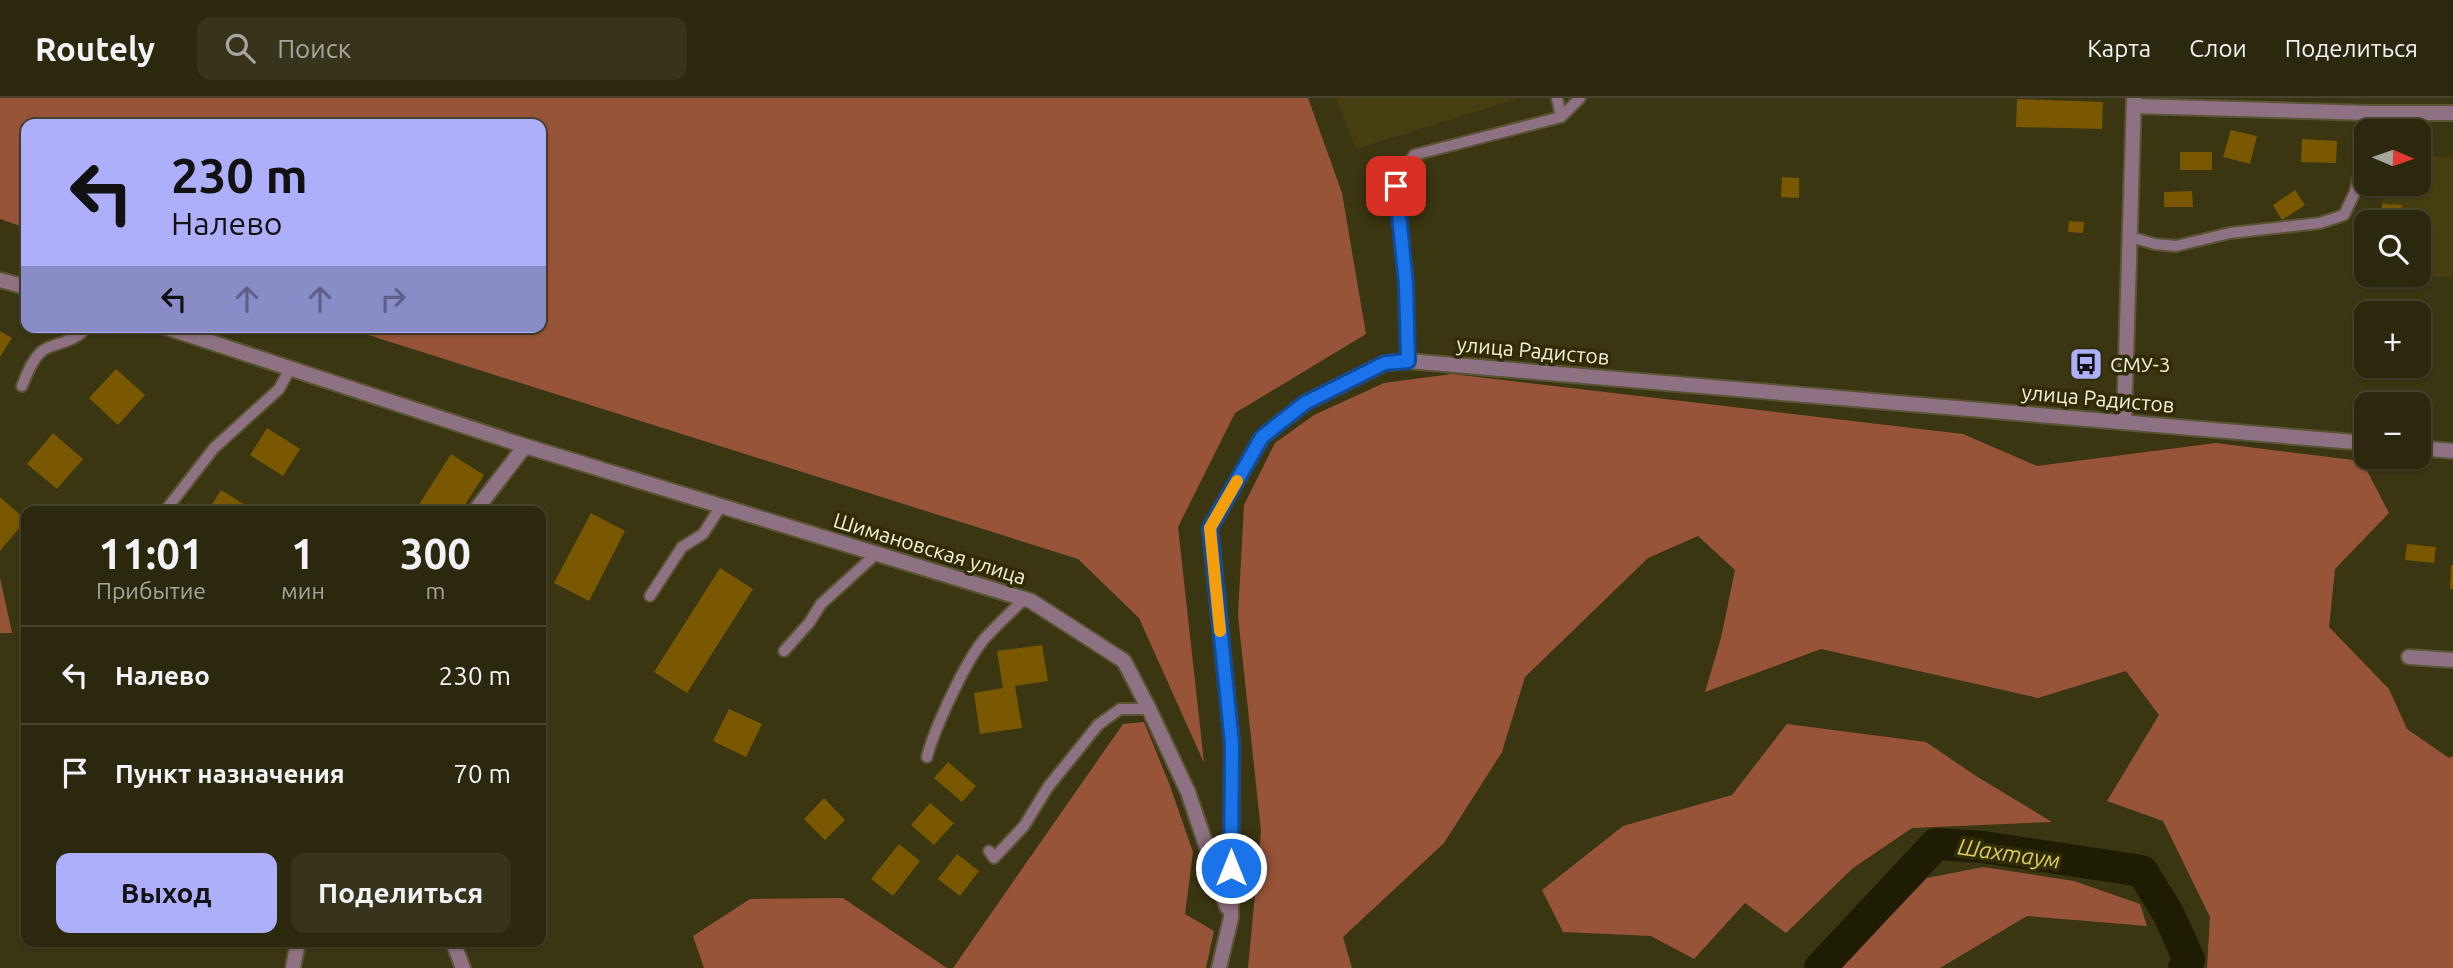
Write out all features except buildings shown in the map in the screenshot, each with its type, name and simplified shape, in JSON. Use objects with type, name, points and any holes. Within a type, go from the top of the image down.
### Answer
[{"type":"street","points":[[2124,422],[2134,102],[2371,113],[2453,113]]},
{"type":"street","points":[[0,280],[21,286]]},
{"type":"street","name":"Шимановская улица","points":[[183,333],[525,446],[1031,601],[1124,661],[1188,792],[1231,918]]},
{"type":"street","name":"улица Радистов","points":[[1219,968],[1231,918],[1232,744],[1210,528],[1262,437],[1305,403],[1385,363],[1408,361],[2354,442]]},
{"type":"street","points":[[479,506],[525,446]]},
{"type":"street","points":[[2431,449],[2453,451]]},
{"type":"street","points":[[2409,657],[2453,660]]},
{"type":"street","points":[[293,968],[297,947]]},
{"type":"street","points":[[455,947],[463,968]]},
{"type":"lane","points":[[1557,98],[1561,117]]},
{"type":"lane","points":[[1408,361],[1406,284],[1396,186],[1414,155],[1561,117],[1580,98]]},
{"type":"lane","points":[[2370,119],[2371,113]]},
{"type":"lane","points":[[2130,237],[2176,246],[2231,233],[2320,223],[2344,215],[2354,193]]},
{"type":"lane","points":[[22,386],[32,364],[44,348],[61,344],[81,333]]},
{"type":"lane","points":[[169,506],[214,448],[279,389],[290,369]]},
{"type":"lane","points":[[650,597],[682,547],[704,534],[721,506]]},
{"type":"lane","points":[[784,652],[821,604],[876,554]]},
{"type":"lane","points":[[927,757],[931,741],[972,657],[984,639],[1024,599]]},
{"type":"lane","points":[[989,851],[994,858],[1024,826],[1048,787],[1098,725],[1120,709],[1149,709]]},
{"type":"shaded area","points":[[0,98],[1308,98],[1342,193],[1366,334],[1235,413],[1178,527],[1204,763],[1139,618],[1078,559],[362,333],[546,333],[546,119],[21,119],[21,226],[0,219]]},
{"type":"shaded area","points":[[1336,98],[1519,98],[1356,149]]},
{"type":"shaded area","points":[[2431,156],[2453,157],[2453,277],[2431,276],[2431,210],[2382,210],[2382,196],[2431,196]]},
{"type":"shaded area","points":[[1452,374],[1963,434],[2037,466],[2216,443],[2354,460],[2354,469],[2366,469],[2389,513],[2335,569],[2329,627],[2389,689],[2407,729],[2449,758],[2453,756],[2453,968],[2207,968],[2210,917],[2163,821],[2107,801],[2159,715],[2126,671],[2038,698],[1821,649],[1705,692],[1721,638],[1735,570],[1698,536],[1648,558],[1525,677],[1502,752],[1444,843],[1343,937],[1352,968],[1248,968],[1261,831],[1238,616],[1244,505],[1275,443],[1314,415],[1384,383]]},
{"type":"shaded area","points":[[0,578],[12,633],[0,633]]},
{"type":"shaded area","points":[[1144,722],[1193,852],[1185,914],[1214,931],[1206,968],[953,968],[1123,724]]},
{"type":"shaded area","points":[[1787,724],[1926,742],[2052,822],[1912,828],[1853,868],[1786,933],[1745,903],[1694,959],[1651,936],[1563,932],[1542,890],[1623,826],[1732,795]]},
{"type":"shaded area","points":[[1983,867],[2074,881],[2140,904],[2147,926],[2027,916],[1940,968],[1842,968],[1927,878]]},
{"type":"shaded area","points":[[843,898],[947,968],[704,968],[693,936],[750,899]]},
{"type":"waterway","name":"Шахтаум","points":[[1820,968],[1936,844],[1983,847],[2142,871],[2169,915],[2189,960],[2184,968]]},
{"type":"slow traffic","points":[[1220,631],[1210,528],[1237,481]]},
{"type":"place","name":"СМУ-3","points":[[2086,364]]},
{"type":"route","points":[[1231,868],[1232,744],[1210,528],[1262,437],[1305,403],[1385,363],[1408,361],[1406,284],[1396,186]]}]
